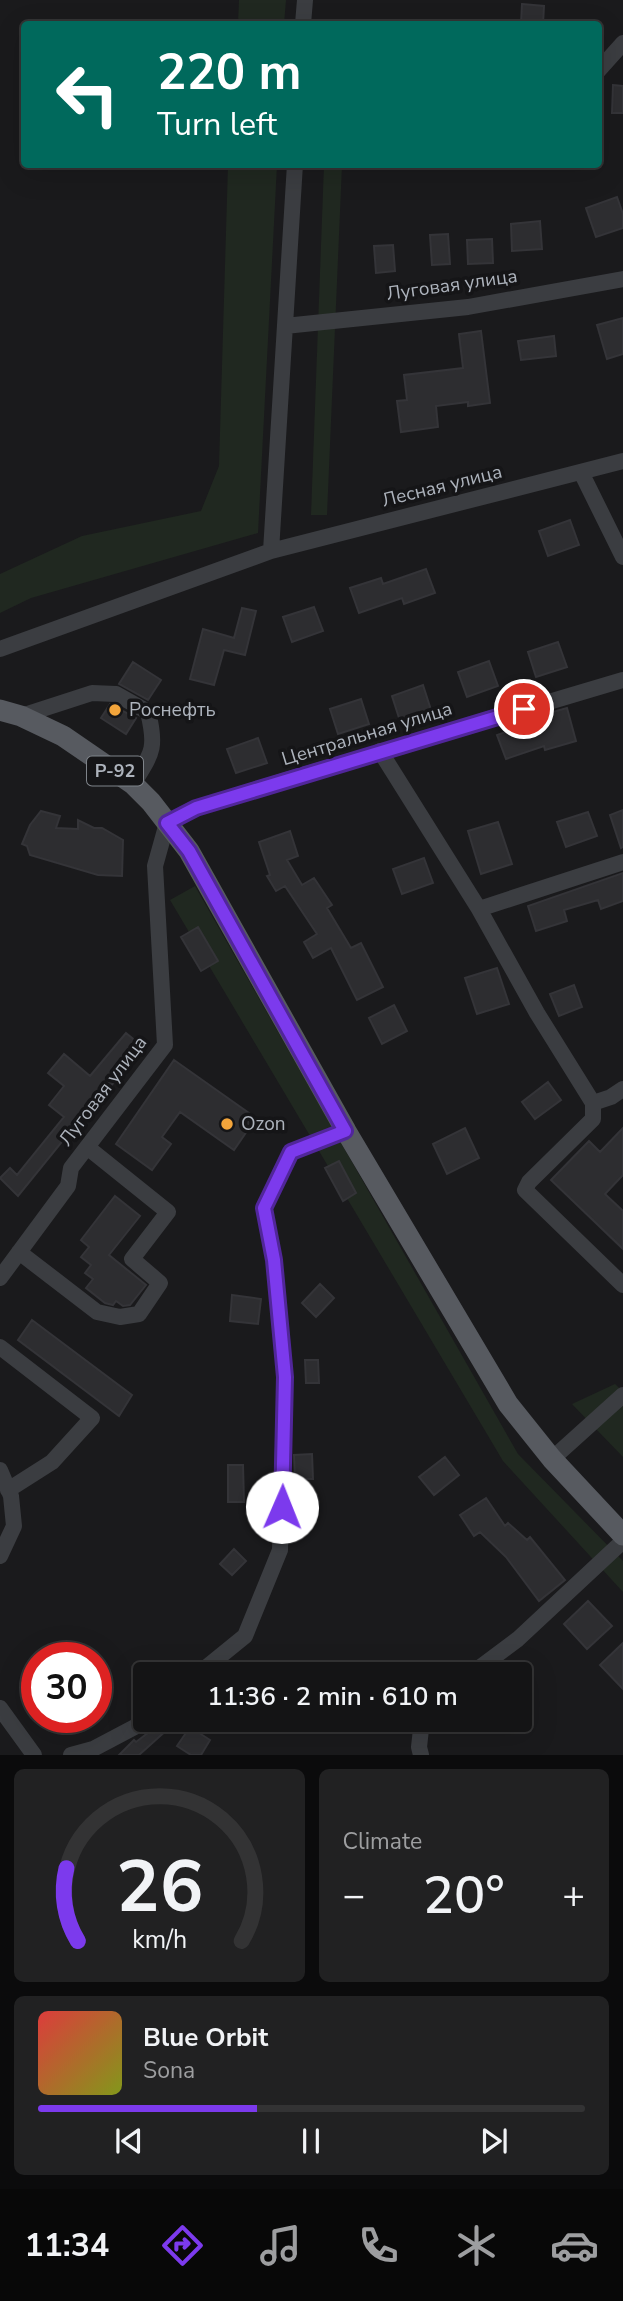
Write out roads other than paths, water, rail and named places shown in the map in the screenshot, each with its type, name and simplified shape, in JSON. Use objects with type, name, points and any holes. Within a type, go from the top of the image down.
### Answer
[{"type":"main road","name":"Р-92","points":[[10,713],[64,736],[133,784],[189,851],[345,1131],[508,1404],[552,1459],[623,1535]]},
{"type":"street","points":[[303,21],[305,0]]},
{"type":"street","points":[[602,67],[623,43]]},
{"type":"street","points":[[271,551],[295,168]]},
{"type":"street","name":"Луговая улица","points":[[285,326],[468,307],[623,279]]},
{"type":"street","name":"Лесная улица","points":[[0,649],[271,551],[623,461]]},
{"type":"street","points":[[581,472],[623,557]]},
{"type":"street","name":"Центральная улица","points":[[167,823],[196,808],[623,680]]},
{"type":"street","points":[[10,713],[92,693],[116,694],[148,712],[153,734],[152,753],[133,784]]},
{"type":"street","points":[[380,751],[479,909],[537,1013],[593,1103],[593,1119],[529,1182],[525,1190],[623,1285]]},
{"type":"street","name":"Луговая улица","points":[[0,1278],[68,1186],[71,1168],[165,1045],[155,866],[167,823]]},
{"type":"street","points":[[479,909],[623,862]]},
{"type":"street","points":[[593,1103],[611,1097],[623,1089]]},
{"type":"street","points":[[213,1662],[245,1636],[280,1550],[285,1377],[274,1260],[264,1208],[291,1152],[345,1131]]},
{"type":"street","points":[[19,1252],[97,1312],[120,1317],[139,1314],[160,1283],[132,1259],[168,1212],[87,1147]]},
{"type":"street","points":[[0,1347],[92,1418],[52,1462],[8,1490]]},
{"type":"street","points":[[552,1459],[623,1395]]},
{"type":"street","points":[[0,1470],[8,1490],[14,1526],[0,1556]]},
{"type":"street","points":[[487,1662],[518,1639],[623,1541]]},
{"type":"street","points":[[0,1708],[34,1755]]},
{"type":"street","points":[[71,1755],[93,1749],[133,1728]]},
{"type":"street","points":[[421,1732],[421,1755]]},
{"type":"place","name":"Роснефть","points":[[115,710]]},
{"type":"place","name":"Ozon","points":[[227,1124]]}]
